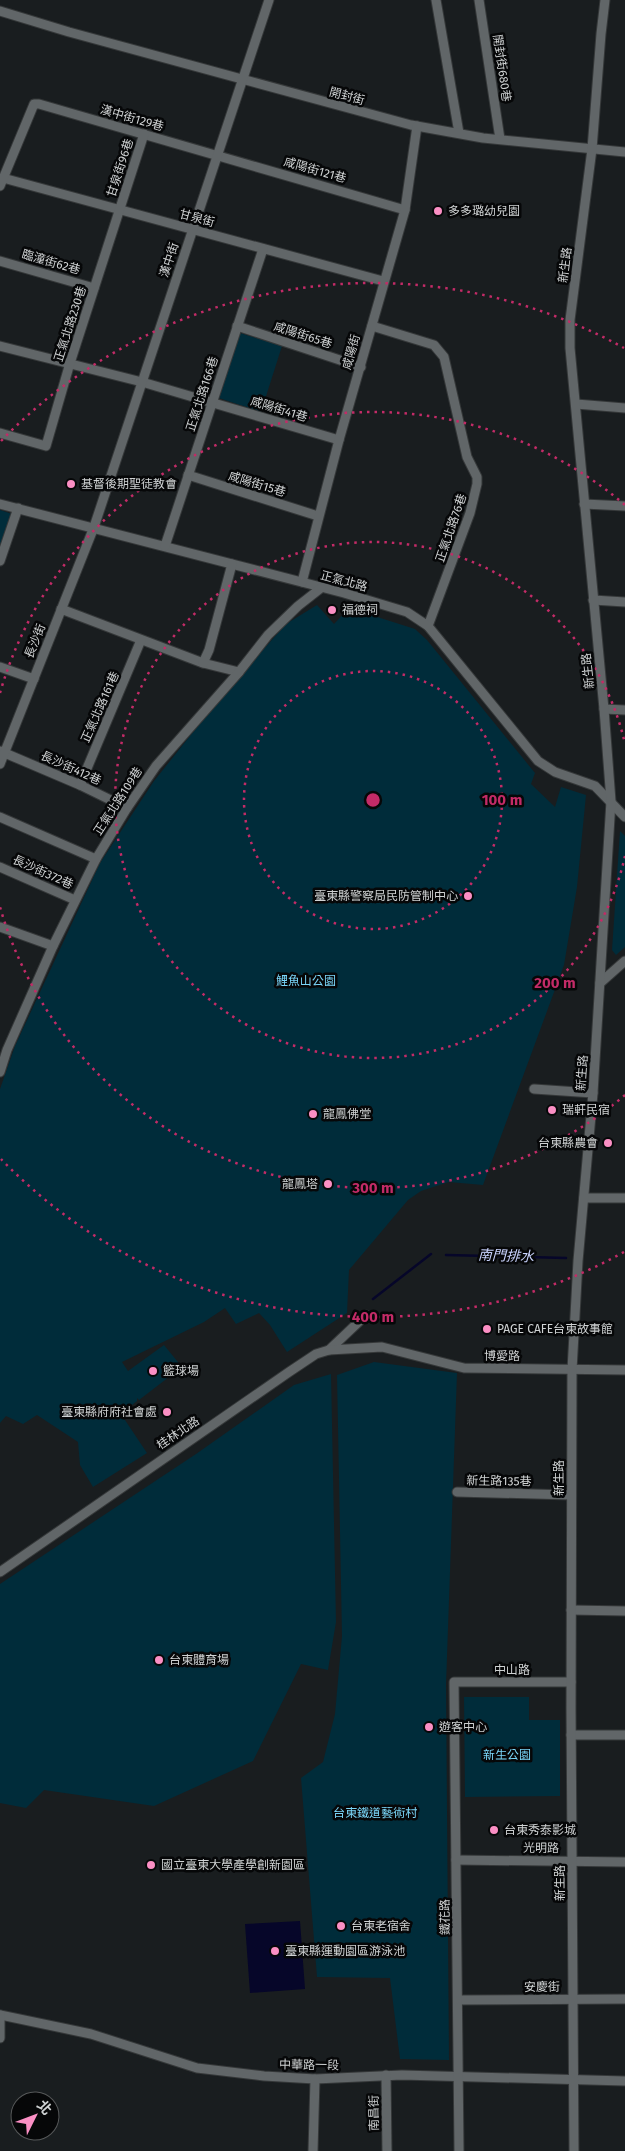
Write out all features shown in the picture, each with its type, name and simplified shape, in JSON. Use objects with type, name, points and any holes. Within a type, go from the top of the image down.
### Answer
[{"type":"street","name":"漢中街","points":[[94,527],[269,0]]},
{"type":"street","points":[[436,0],[459,134]]},
{"type":"street","name":"開封街680巷","points":[[479,0],[500,139]]},
{"type":"street","name":"新生路","points":[[574,2151],[571,1735],[572,1370],[593,1093],[611,802],[570,348],[570,320],[592,149],[598,62],[605,0]]},
{"type":"street","name":"開封街","points":[[0,11],[70,32],[417,126],[459,134],[625,152]]},
{"type":"street","name":"漢中街129巷","points":[[2,182],[34,104],[217,155]]},
{"type":"street","name":"咸陽街","points":[[302,582],[318,516],[383,281],[405,210],[417,126]]},
{"type":"street","name":"甘泉街96巷","points":[[120,210],[144,134]]},
{"type":"street","name":"咸陽街121巷","points":[[217,155],[405,210]]},
{"type":"street","name":"甘泉街","points":[[2,182],[120,210],[383,281]]},
{"type":"street","name":"正氣北路230巷","points":[[0,433],[46,446],[70,363],[120,210]]},
{"type":"street","name":"正氣北路166巷","points":[[165,546],[263,248]]},
{"type":"street","name":"臨潼街62巷","points":[[0,261],[94,288]]},
{"type":"street","name":"咸陽街65巷","points":[[237,326],[360,367]]},
{"type":"street","name":"正氣北路76巷","points":[[372,326],[434,346],[439,350],[446,364],[467,457],[477,477],[470,513],[428,626]]},
{"type":"street","name":"咸陽街41巷","points":[[0,346],[142,382],[339,440]]},
{"type":"street","points":[[576,404],[625,408]]},
{"type":"street","name":"咸陽街15巷","points":[[188,475],[318,516]]},
{"type":"street","name":"正氣北路","points":[[0,504],[344,593],[407,612],[428,626],[538,761],[555,772],[595,786],[625,817]]},
{"type":"street","points":[[584,504],[625,506]]},
{"type":"street","points":[[0,561],[18,508]]},
{"type":"street","name":"長沙街","points":[[0,764],[2,752],[34,679],[94,527]]},
{"type":"street","points":[[203,663],[209,650],[232,564]]},
{"type":"street","name":"正氣北路109巷","points":[[0,1072],[4,1049],[53,946],[96,859],[126,808],[156,766],[238,672],[268,634],[321,588]]},
{"type":"street","points":[[593,600],[625,602]]},
{"type":"street","points":[[61,609],[203,663],[238,672]]},
{"type":"street","name":"正氣北路161巷","points":[[80,785],[141,640]]},
{"type":"street","points":[[0,667],[34,679]]},
{"type":"street","points":[[604,710],[625,710]]},
{"type":"street","name":"長沙街412巷","points":[[2,752],[80,785],[126,808]]},
{"type":"street","points":[[0,817],[96,859]]},
{"type":"street","name":"長沙街372巷","points":[[0,867],[75,900]]},
{"type":"street","points":[[0,927],[53,946]]},
{"type":"street","points":[[600,983],[625,961]]},
{"type":"street","points":[[534,1089],[593,1093]]},
{"type":"street","points":[[584,1198],[625,1198]]},
{"type":"street","points":[[328,1350],[366,1315]]},
{"type":"street","name":"博愛路","points":[[382,1347],[464,1368],[625,1370]]},
{"type":"street","name":"桂林北路","points":[[0,1572],[316,1354],[328,1350],[382,1347]]},
{"type":"street","name":"新生路135巷","points":[[457,1492],[571,1495]]},
{"type":"street","points":[[571,1610],[625,1611]]},
{"type":"street","name":"中山路","points":[[454,1682],[571,1682]]},
{"type":"street","name":"鐵花路","points":[[454,1682],[460,2078],[459,2151]]},
{"type":"street","points":[[571,1735],[625,1735]]},
{"type":"street","name":"光明路","points":[[456,1860],[625,1862]]},
{"type":"street","name":"安慶街","points":[[459,2000],[625,1999]]},
{"type":"street","points":[[0,2015],[0,2038]]},
{"type":"street","name":"中華路一段","points":[[0,2015],[91,2034],[197,2068],[316,2080],[386,2075],[625,2081]]},
{"type":"street","name":"南昌街","points":[[386,2075],[387,2151]]},
{"type":"street","points":[[313,2151],[316,2080]]},
{"type":"green space","points":[[240,333],[282,346],[261,412],[219,398]]},
{"type":"green space","points":[[0,510],[12,514],[0,555]]},
{"type":"green space","name":"鯉魚山公園","points":[[317,605],[334,624],[349,608],[415,629],[427,640],[535,773],[531,784],[555,807],[561,787],[586,795],[577,887],[564,965],[483,1185],[449,1182],[421,1191],[408,1200],[349,1270],[347,1313],[287,1352],[270,1325],[259,1313],[236,1324],[225,1308],[204,1322],[122,1362],[128,1371],[164,1345],[182,1367],[139,1400],[137,1398],[137,1401],[121,1414],[147,1453],[93,1487],[80,1465],[78,1442],[37,1415],[23,1424],[6,1416],[0,1423],[0,1089],[15,1046],[100,863],[154,781],[222,696],[286,624]]},
{"type":"green space","points":[[620,831],[625,836],[625,947],[616,955],[612,950]]},
{"type":"green space","name":"台東鐵道藝術村","points":[[374,1362],[457,1373],[446,1685],[449,2060],[400,2059],[390,1978],[317,1977],[301,1778],[323,1762],[335,1714],[342,1636],[337,1375]]},
{"type":"green space","points":[[331,1374],[336,1622],[328,1670],[301,1664],[253,1761],[154,1806],[44,1790],[26,1808],[0,1803],[0,1584],[196,1454],[294,1385]]},
{"type":"green space","name":"新生公園","points":[[464,1697],[529,1697],[529,1720],[560,1720],[560,1796],[465,1797]]},
{"type":"shaded area","name":"臺東縣運動園區游泳池","points":[[300,1921],[305,1989],[250,1993],[245,1924]]},
{"type":"waterway","name":"南門排水","points":[[373,1299],[431,1254]]},
{"type":"waterway","name":"南門排水","points":[[446,1255],[566,1258]]},
{"type":"place","name":"多多璐幼兒園","points":[[438,211]]},
{"type":"place","name":"基督後期聖徒教會","points":[[71,484]]},
{"type":"place","name":"福德祠","points":[[332,610]]},
{"type":"place","name":"臺東縣警察局民防管制中心","points":[[468,896]]},
{"type":"place","name":"瑞軒民宿","points":[[552,1110]]},
{"type":"place","name":"龍鳳佛堂","points":[[313,1114]]},
{"type":"place","name":"台東縣農會","points":[[608,1143]]},
{"type":"place","name":"龍鳳塔","points":[[328,1184]]},
{"type":"place","name":"PAGE CAFE台東故事館","points":[[487,1329]]},
{"type":"place","name":"籃球場","points":[[153,1371]]},
{"type":"place","name":"臺東縣府府社會處","points":[[167,1412]]},
{"type":"place","name":"台東體育場","points":[[159,1660]]},
{"type":"place","name":"遊客中心","points":[[429,1727]]},
{"type":"place","name":"台東秀泰影城","points":[[494,1830]]},
{"type":"place","name":"國立臺東大學產學創新園區","points":[[151,1865]]},
{"type":"place","name":"台東老宿舍","points":[[341,1926]]},
{"type":"place","name":"臺東縣運動園區游泳池","points":[[275,1951]]}]
